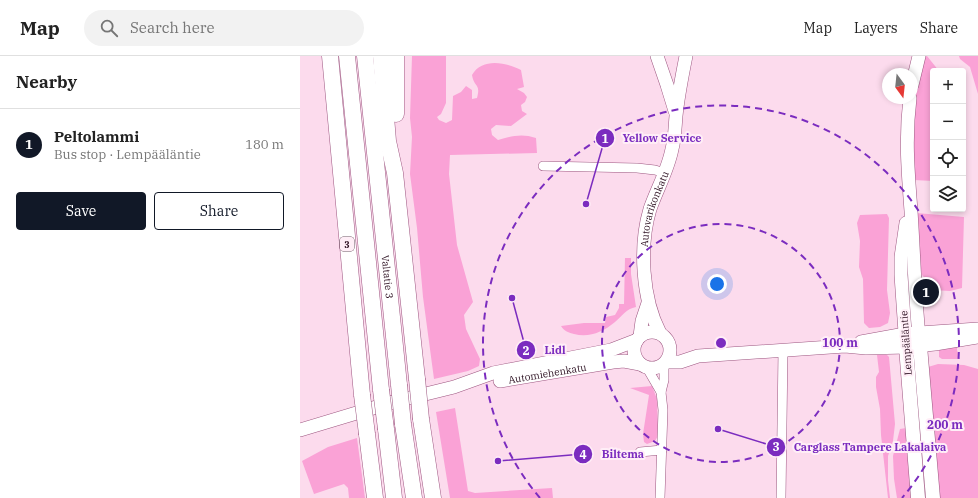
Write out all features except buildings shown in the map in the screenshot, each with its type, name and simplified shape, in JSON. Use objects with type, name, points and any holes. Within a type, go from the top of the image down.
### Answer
[{"type":"highway","points":[[325,56],[332,92]]},
{"type":"highway","name":"3","points":[[330,56],[332,92],[362,395],[375,498]]},
{"type":"highway","name":"Valtatie 3","points":[[347,56],[381,390],[394,498]]},
{"type":"highway","name":"Valtatie 3","points":[[365,56],[403,424],[414,498]]},
{"type":"highway","points":[[381,56],[388,141],[396,174],[421,419],[433,498]]},
{"type":"highway","points":[[396,56],[395,98],[398,140],[396,174]]},
{"type":"main road","name":"Autovarikonkatu","points":[[657,56],[668,84],[676,116]]},
{"type":"main road","name":"Autovarikonkatu","points":[[665,338],[654,321],[648,303],[644,265],[645,234],[651,207],[665,173],[672,150],[681,80],[686,56]]},
{"type":"main road","points":[[916,68],[919,56]]},
{"type":"main road","name":"Lempääläntie","points":[[909,104],[906,124],[908,189],[906,202],[906,223],[901,257],[933,498]]},
{"type":"main road","name":"Autovarikonkatu","points":[[639,338],[642,321],[648,303]]},
{"type":"main road","points":[[665,363],[680,362],[698,356],[847,346],[866,348],[978,329]]},
{"type":"main road","points":[[665,338],[670,354],[665,363],[659,367],[653,368],[644,366],[637,360],[634,350],[639,338],[650,332],[665,338],[678,350],[698,356]]},
{"type":"main road","points":[[913,340],[978,337]]},
{"type":"main road","name":"Automiehenkatu","points":[[454,388],[492,374],[611,350],[639,338]]},
{"type":"main road","name":"Lempääläntie","points":[[913,340],[918,498]]},
{"type":"main road","name":"Automiehenkatu","points":[[300,430],[393,402],[454,388],[613,362],[624,361],[644,366]]},
{"type":"main road","name":"Automiehenkatu","points":[[300,440],[345,417]]},
{"type":"street","points":[[544,166],[637,168],[665,173]]},
{"type":"street","points":[[781,498],[783,350]]},
{"type":"street","points":[[660,498],[663,420],[661,392],[664,380],[665,363]]},
{"type":"street","points":[[644,366],[661,392]]},
{"type":"street","points":[[640,452],[662,450]]},
{"type":"shaded area","points":[[412,56],[446,56],[446,103],[441,114],[437,117],[439,120],[446,123],[452,120],[453,96],[461,92],[466,86],[472,90],[472,99],[477,98],[478,88],[472,75],[476,70],[482,66],[494,63],[508,65],[521,70],[524,87],[517,89],[524,93],[527,97],[525,102],[521,105],[522,111],[527,114],[511,126],[496,125],[491,129],[492,135],[498,140],[521,135],[536,138],[537,153],[450,155],[449,174],[457,245],[473,302],[464,315],[466,329],[480,359],[479,366],[468,371],[434,379],[423,297],[417,228],[410,174],[412,137],[410,118]]},
{"type":"shaded area","points":[[924,56],[927,56],[937,68],[930,68],[930,181],[914,180],[914,104],[918,104],[918,85]]},
{"type":"shaded area","points":[[959,56],[978,56],[978,94],[970,67],[960,59]]},
{"type":"shaded area","points":[[916,213],[964,217],[962,288],[950,291],[932,290],[928,281],[922,275]]},
{"type":"shaded area","points":[[887,214],[889,218],[887,290],[890,313],[888,323],[880,327],[869,328],[864,323],[863,279],[859,267],[860,241],[857,223],[860,215]]},
{"type":"shaded area","points":[[625,258],[631,258],[631,274],[636,307],[627,311],[610,326],[596,333],[590,335],[580,335],[567,332],[561,326],[584,323],[605,323],[606,317],[615,315],[619,308],[619,304],[624,304]]},
{"type":"shaded area","points":[[957,345],[960,359],[942,359],[939,357],[939,350]]},
{"type":"shaded area","points":[[877,355],[887,355],[889,357],[895,424],[893,441],[888,456],[890,498],[888,498],[881,435],[880,409],[876,387],[876,377],[879,372]]},
{"type":"shaded area","points":[[938,364],[964,365],[978,369],[978,498],[938,498],[928,367]]},
{"type":"shaded area","points":[[652,386],[657,399],[658,436],[655,441],[647,444],[644,442],[643,434],[649,395],[630,388]]},
{"type":"shaded area","points":[[455,408],[468,491],[475,493],[552,488],[553,498],[450,498],[436,412]]},
{"type":"shaded area","points":[[906,428],[914,498],[897,498],[893,456],[900,429]]},
{"type":"shaded area","points":[[357,438],[365,498],[349,498],[348,488],[344,484],[314,494],[302,461],[328,447]]},
{"type":"place","name":"Yellow Service","points":[[586,204]]},
{"type":"place","name":"Peltolammi","points":[[926,292]]},
{"type":"place","name":"Lidl","points":[[512,298]]},
{"type":"place","name":"Carglass Tampere Lakalaiva","points":[[718,429]]},
{"type":"place","name":"Biltema","points":[[498,461]]}]
